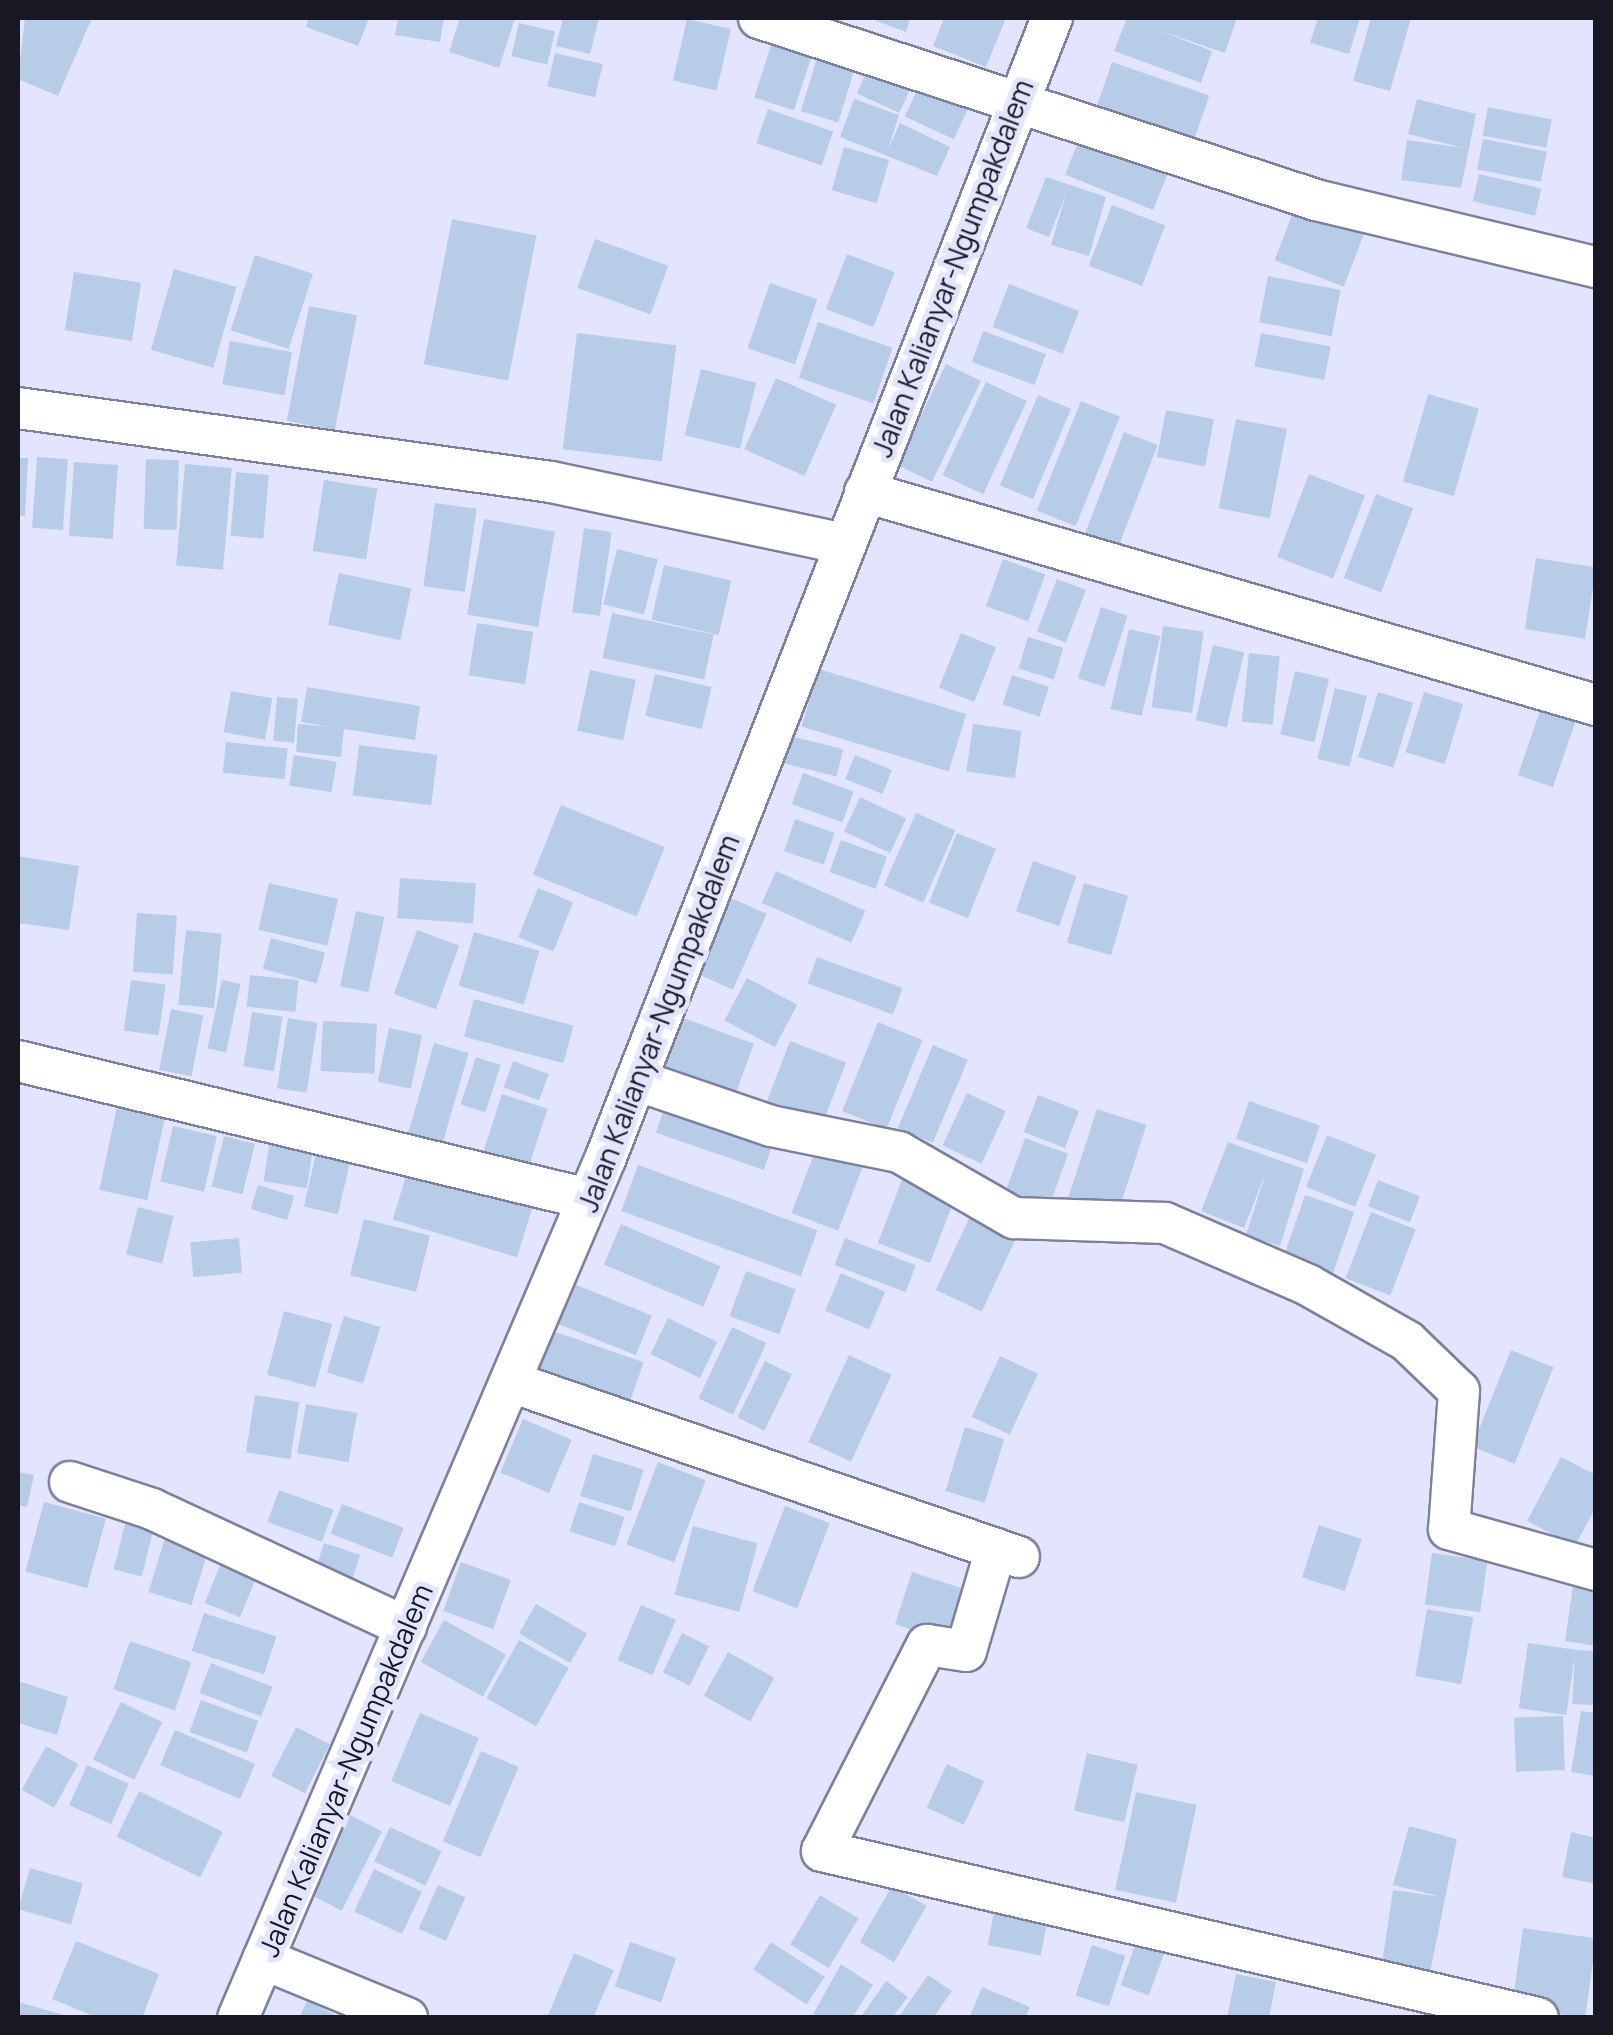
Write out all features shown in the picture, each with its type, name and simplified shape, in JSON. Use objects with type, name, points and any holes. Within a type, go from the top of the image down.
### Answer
[{"type":"street","points":[[759,18],[1019,96],[1316,200],[1596,267]]},
{"type":"street","name":"Jalan Kalianyar-Ngumpakdalem","points":[[238,2018],[263,1959],[375,1612],[514,1383],[1052,18]]},
{"type":"street","points":[[18,408],[551,482],[845,544]]},
{"type":"street","points":[[864,492],[1596,706]]},
{"type":"street","points":[[18,1061],[588,1199]]},
{"type":"street","points":[[636,1080],[771,1126],[899,1152],[1014,1218],[1165,1223],[1291,1276],[1407,1341],[1459,1391],[1449,1530],[1596,1570]]},
{"type":"street","points":[[514,1383],[1008,1553],[966,1651],[927,1645],[822,1852],[1538,2018]]},
{"type":"street","points":[[70,1482],[375,1612]]},
{"type":"street","points":[[263,1959],[408,2018]]},
{"type":"building","points":[[25,18],[92,18],[58,96],[18,79]]},
{"type":"building","points":[[309,18],[369,18],[358,46],[306,27]]},
{"type":"building","points":[[398,18],[444,18],[440,42],[395,35]]},
{"type":"building","points":[[460,18],[515,18],[499,68],[449,52]]},
{"type":"building","points":[[563,18],[599,18],[590,54],[556,46]]},
{"type":"building","points":[[869,18],[910,18],[906,32]]},
{"type":"building","points":[[944,18],[1006,18],[986,67],[933,46]]},
{"type":"building","points":[[1127,18],[1237,18],[1225,53],[1158,30],[1212,51],[1201,83],[1114,51]]},
{"type":"building","points":[[1318,18],[1360,18],[1349,54],[1310,43]]},
{"type":"building","points":[[1371,18],[1411,18],[1390,91],[1353,81]]},
{"type":"building","points":[[687,19],[731,29],[717,91],[673,80]]},
{"type":"building","points":[[519,23],[555,31],[547,64],[511,56]]},
{"type":"building","points":[[776,30],[816,43],[794,111],[754,98]]},
{"type":"building","points":[[821,45],[858,56],[838,122],[801,111]]},
{"type":"building","points":[[555,53],[603,64],[595,97],[547,86]]},
{"type":"building","points":[[874,56],[917,76],[899,113],[857,93]]},
{"type":"building","points":[[1112,62],[1209,96],[1194,141],[1096,107]]},
{"type":"building","points":[[925,73],[974,96],[954,139],[905,117]]},
{"type":"building","points":[[854,99],[899,115],[888,149],[900,123],[950,147],[937,176],[840,137]]},
{"type":"building","points":[[1417,99],[1476,114],[1461,188],[1401,180],[1407,140],[1463,148],[1408,134]]},
{"type":"building","points":[[1488,107],[1552,119],[1546,148],[1482,135]]},
{"type":"building","points":[[768,109],[833,131],[822,166],[756,143]]},
{"type":"building","points":[[1083,130],[1171,166],[1153,210],[1065,175]]},
{"type":"building","points":[[1483,139],[1547,151],[1541,182],[1477,169]]},
{"type":"building","points":[[844,147],[889,160],[877,203],[832,190]]},
{"type":"building","points":[[1479,174],[1541,188],[1535,216],[1473,201]]},
{"type":"building","points":[[1046,177],[1106,197],[1089,256],[1051,245],[1066,194],[1049,237],[1026,228]]},
{"type":"building","points":[[1112,205],[1165,225],[1142,286],[1089,266]]},
{"type":"building","points":[[1295,207],[1364,234],[1344,287],[1275,260]]},
{"type":"building","points":[[452,219],[536,235],[508,381],[424,364]]},
{"type":"building","points":[[595,239],[668,266],[651,315],[577,288]]},
{"type":"building","points":[[847,254],[895,272],[873,327],[826,309]]},
{"type":"building","points":[[255,255],[313,274],[289,349],[231,330]]},
{"type":"building","points":[[174,269],[236,287],[213,368],[151,350]]},
{"type":"building","points":[[74,272],[141,283],[132,341],[65,330]]},
{"type":"building","points":[[1268,276],[1341,290],[1332,336],[1259,322]]},
{"type":"building","points":[[770,283],[817,299],[795,365],[748,348]]},
{"type":"building","points":[[1009,284],[1079,311],[1063,354],[993,327]]},
{"type":"building","points":[[309,306],[357,315],[335,430],[287,421]]},
{"type":"building","points":[[818,322],[893,348],[873,404],[799,378]]},
{"type":"building","points":[[983,331],[1046,354],[1035,385],[972,362]]},
{"type":"building","points":[[577,333],[676,345],[662,461],[563,449]]},
{"type":"building","points":[[1261,333],[1331,347],[1324,380],[1255,366]]},
{"type":"building","points":[[230,341],[292,352],[284,395],[222,384]]},
{"type":"building","points":[[946,364],[981,381],[932,482],[897,465]]},
{"type":"building","points":[[701,369],[756,383],[740,449],[685,435]]},
{"type":"building","points":[[776,378],[836,405],[805,476],[744,449]]},
{"type":"building","points":[[986,382],[1027,401],[983,494],[942,475]]},
{"type":"building","points":[[1428,394],[1479,409],[1454,496],[1403,481]]},
{"type":"building","points":[[1038,395],[1071,409],[1033,499],[1000,485]]},
{"type":"building","points":[[1081,401],[1120,417],[1076,526],[1037,510]]},
{"type":"building","points":[[1166,410],[1214,419],[1205,466],[1157,457]]},
{"type":"building","points":[[1236,419],[1287,429],[1270,518],[1219,508]]},
{"type":"building","points":[[1124,432],[1158,445],[1119,546],[1085,533]]},
{"type":"building","points":[[37,457],[68,459],[63,530],[32,528]]},
{"type":"building","points":[[18,458],[28,458],[25,516],[18,515]]},
{"type":"building","points":[[146,459],[179,460],[177,530],[144,529]]},
{"type":"building","points":[[74,462],[118,465],[113,539],[69,536]]},
{"type":"building","points":[[185,464],[232,468],[223,570],[176,566]]},
{"type":"building","points":[[236,472],[269,475],[263,539],[230,536]]},
{"type":"building","points":[[1309,474],[1365,496],[1333,579],[1277,557]]},
{"type":"building","points":[[324,480],[377,488],[366,560],[313,551]]},
{"type":"building","points":[[1376,494],[1413,508],[1381,592],[1344,578]]},
{"type":"building","points":[[435,503],[477,509],[465,592],[423,586]]},
{"type":"building","points":[[484,519],[555,532],[538,627],[467,615]]},
{"type":"building","points":[[584,528],[612,532],[600,616],[572,612]]},
{"type":"building","points":[[617,549],[658,559],[644,614],[603,604]]},
{"type":"building","points":[[1536,558],[1596,568],[1585,639],[1525,629]]},
{"type":"building","points":[[1003,559],[1045,574],[1028,621],[986,606]]},
{"type":"building","points":[[664,565],[731,581],[719,635],[651,620]]},
{"type":"building","points":[[339,573],[411,588],[400,640],[328,625]]},
{"type":"building","points":[[1057,579],[1086,590],[1066,642],[1037,631]]},
{"type":"building","points":[[1101,607],[1128,616],[1104,687],[1078,678]]},
{"type":"building","points":[[612,613],[714,635],[704,680],[602,658]]},
{"type":"building","points":[[477,623],[533,632],[525,684],[469,675]]},
{"type":"building","points":[[1163,626],[1204,632],[1192,713],[1152,707]]},
{"type":"building","points":[[1129,629],[1160,636],[1142,716],[1111,709]]},
{"type":"building","points":[[961,633],[996,647],[974,702],[939,688]]},
{"type":"building","points":[[1028,637],[1063,648],[1054,679],[1018,669]]},
{"type":"building","points":[[1213,645],[1244,652],[1227,727],[1196,720]]},
{"type":"building","points":[[1249,653],[1280,656],[1273,725],[1242,722]]},
{"type":"building","points":[[819,669],[966,714],[949,771],[801,726]]},
{"type":"building","points":[[590,670],[636,680],[623,740],[577,731]]},
{"type":"building","points":[[1295,671],[1329,679],[1314,742],[1280,734]]},
{"type":"building","points":[[655,674],[712,687],[702,729],[645,716]]},
{"type":"building","points":[[1012,675],[1049,687],[1040,717],[1002,704]]},
{"type":"building","points":[[307,687],[420,706],[415,740],[344,729],[341,757],[296,752],[298,724],[329,727],[301,722]]},
{"type":"building","points":[[1335,688],[1367,696],[1349,767],[1317,759]]},
{"type":"building","points":[[231,691],[272,698],[265,740],[224,732]]},
{"type":"building","points":[[1378,692],[1413,703],[1394,768],[1358,757]]},
{"type":"building","points":[[1424,692],[1463,704],[1445,764],[1406,752]]},
{"type":"building","points":[[277,697],[298,699],[294,743],[273,741]]},
{"type":"building","points":[[1541,708],[1576,720],[1553,787],[1518,775]]},
{"type":"building","points":[[973,724],[1022,731],[1015,778],[966,772]]},
{"type":"building","points":[[790,736],[843,749],[837,776],[783,763]]},
{"type":"building","points":[[226,742],[288,748],[284,779],[223,773]]},
{"type":"building","points":[[359,745],[437,755],[431,805],[353,796]]},
{"type":"building","points":[[294,755],[336,762],[332,792],[289,786]]},
{"type":"building","points":[[855,755],[892,770],[882,794],[845,779]]},
{"type":"building","points":[[803,773],[854,791],[842,822],[792,804]]},
{"type":"building","points":[[860,797],[906,819],[890,853],[844,831]]},
{"type":"building","points":[[561,805],[665,847],[637,916],[533,875]]},
{"type":"building","points":[[916,813],[955,830],[923,903],[884,885]]},
{"type":"building","points":[[795,819],[835,833],[824,865],[784,851]]},
{"type":"building","points":[[957,833],[996,849],[968,918],[929,903]]},
{"type":"building","points":[[841,840],[887,857],[875,889],[829,872]]},
{"type":"building","points":[[18,856],[79,866],[69,930],[18,923]]},
{"type":"building","points":[[1033,861],[1076,876],[1059,926],[1016,911]]},
{"type":"building","points":[[776,871],[866,911],[851,943],[762,903]]},
{"type":"building","points":[[400,878],[476,883],[473,923],[397,918]]},
{"type":"building","points":[[269,883],[338,899],[327,946],[258,930]]},
{"type":"building","points":[[1084,883],[1128,896],[1111,955],[1067,943]]},
{"type":"building","points":[[538,888],[573,902],[553,951],[518,937]]},
{"type":"building","points":[[731,898],[767,914],[733,990],[697,974]]},
{"type":"building","points":[[356,911],[384,917],[368,992],[340,986]]},
{"type":"building","points":[[137,913],[177,916],[173,975],[133,972]]},
{"type":"building","points":[[186,930],[222,934],[214,1008],[178,1005]]},
{"type":"building","points":[[417,930],[459,945],[436,1009],[394,994]]},
{"type":"building","points":[[474,932],[539,951],[524,1005],[459,986]]},
{"type":"building","points":[[271,938],[325,952],[317,983],[263,969]]},
{"type":"building","points":[[817,957],[903,988],[893,1014],[807,983]]},
{"type":"building","points":[[250,975],[299,980],[295,1012],[247,1007]]},
{"type":"building","points":[[747,978],[797,1005],[775,1047],[724,1020]]},
{"type":"building","points":[[131,980],[166,985],[159,1035],[124,1031]]},
{"type":"building","points":[[222,980],[241,984],[226,1052],[207,1048]]},
{"type":"building","points":[[474,999],[573,1026],[563,1063],[464,1037]]},
{"type":"building","points":[[171,1009],[203,1015],[192,1076],[159,1070]]},
{"type":"building","points":[[252,1012],[283,1017],[274,1071],[243,1066]]},
{"type":"building","points":[[675,1015],[754,1044],[732,1103],[653,1074]]},
{"type":"building","points":[[288,1018],[318,1023],[307,1093],[277,1088]]},
{"type":"building","points":[[323,1021],[377,1024],[374,1074],[320,1071]]},
{"type":"building","points":[[878,1022],[923,1040],[887,1129],[842,1111]]},
{"type":"building","points":[[389,1028],[422,1035],[411,1089],[378,1082]]},
{"type":"building","points":[[790,1041],[846,1063],[820,1130],[764,1108]]},
{"type":"building","points":[[434,1043],[469,1053],[441,1149],[406,1139]]},
{"type":"building","points":[[933,1045],[968,1060],[933,1143],[898,1128]]},
{"type":"building","points":[[476,1057],[501,1065],[485,1113],[461,1105]]},
{"type":"building","points":[[513,1061],[549,1074],[539,1100],[503,1087]]},
{"type":"building","points":[[967,1093],[1006,1111],[981,1164],[942,1146]]},
{"type":"building","points":[[502,1094],[548,1109],[527,1173],[481,1158]]},
{"type":"building","points":[[669,1095],[777,1132],[764,1170],[656,1133]]},
{"type":"building","points":[[1038,1095],[1079,1111],[1065,1148],[1024,1132]]},
{"type":"building","points":[[1249,1101],[1320,1125],[1307,1163],[1236,1139]]},
{"type":"building","points":[[118,1102],[166,1112],[147,1200],[99,1190]]},
{"type":"building","points":[[1097,1109],[1146,1125],[1118,1214],[1068,1197]]},
{"type":"building","points":[[173,1126],[217,1136],[204,1192],[160,1182]]},
{"type":"building","points":[[272,1127],[315,1134],[307,1188],[263,1181]]},
{"type":"building","points":[[1327,1135],[1376,1155],[1355,1207],[1306,1187]]},
{"type":"building","points":[[224,1136],[255,1144],[242,1194],[211,1186]]},
{"type":"building","points":[[1025,1138],[1068,1154],[1048,1209],[1005,1193]]},
{"type":"building","points":[[819,1141],[866,1159],[838,1231],[791,1213]]},
{"type":"building","points":[[1228,1142],[1304,1169],[1280,1246],[1246,1235],[1266,1172],[1244,1228],[1201,1211]]},
{"type":"building","points":[[318,1145],[352,1153],[338,1214],[304,1206]]},
{"type":"building","points":[[410,1163],[534,1201],[517,1257],[393,1219]]},
{"type":"building","points":[[638,1165],[817,1230],[801,1276],[621,1211]]},
{"type":"building","points":[[905,1172],[957,1192],[930,1263],[878,1243]]},
{"type":"building","points":[[1378,1180],[1420,1196],[1410,1222],[1368,1206]]},
{"type":"building","points":[[258,1185],[294,1196],[287,1220],[251,1209]]},
{"type":"building","points":[[1305,1195],[1354,1212],[1332,1275],[1283,1258]]},
{"type":"building","points":[[138,1207],[174,1216],[162,1263],[126,1255]]},
{"type":"building","points":[[972,1212],[1018,1234],[982,1311],[936,1290]]},
{"type":"building","points":[[1371,1212],[1416,1229],[1390,1295],[1346,1278]]},
{"type":"building","points":[[364,1219],[430,1235],[416,1292],[350,1275]]},
{"type":"building","points":[[621,1224],[720,1266],[703,1307],[604,1265]]},
{"type":"building","points":[[239,1238],[242,1273],[193,1277],[190,1242]]},
{"type":"building","points":[[845,1238],[916,1265],[906,1292],[835,1265]]},
{"type":"building","points":[[746,1271],[796,1289],[779,1334],[730,1316]]},
{"type":"building","points":[[841,1273],[885,1292],[869,1329],[825,1311]]},
{"type":"building","points":[[574,1284],[652,1315],[636,1355],[558,1324]]},
{"type":"building","points":[[284,1311],[332,1324],[315,1388],[267,1375]]},
{"type":"building","points":[[344,1316],[380,1327],[363,1384],[327,1372]]},
{"type":"building","points":[[668,1318],[717,1342],[700,1378],[650,1354]]},
{"type":"building","points":[[732,1327],[766,1343],[733,1415],[699,1399]]},
{"type":"building","points":[[550,1330],[644,1362],[629,1404],[536,1372]]},
{"type":"building","points":[[1511,1350],[1554,1367],[1515,1464],[1472,1446]]},
{"type":"building","points":[[849,1355],[892,1375],[851,1462],[808,1442]]},
{"type":"building","points":[[1000,1356],[1038,1374],[1010,1434],[972,1417]]},
{"type":"building","points":[[765,1361],[792,1374],[764,1431],[737,1418]]},
{"type":"building","points":[[255,1395],[299,1402],[290,1459],[246,1452]]},
{"type":"building","points":[[306,1404],[357,1413],[349,1462],[297,1453]]},
{"type":"building","points":[[523,1419],[572,1440],[549,1493],[500,1472]]},
{"type":"building","points":[[965,1427],[1004,1439],[985,1503],[945,1491]]},
{"type":"building","points":[[593,1454],[644,1469],[631,1512],[580,1496]]},
{"type":"building","points":[[1561,1457],[1596,1475],[1596,1507],[1575,1546],[1527,1521]]},
{"type":"building","points":[[658,1462],[706,1480],[674,1562],[626,1544]]},
{"type":"building","points":[[18,1472],[34,1475],[27,1507],[18,1505]]},
{"type":"building","points":[[279,1490],[334,1510],[322,1542],[267,1522]]},
{"type":"building","points":[[44,1502],[106,1519],[87,1588],[25,1572]]},
{"type":"building","points":[[579,1502],[625,1517],[615,1546],[569,1531]]},
{"type":"building","points":[[342,1504],[404,1528],[392,1558],[331,1534]]},
{"type":"building","points":[[785,1506],[830,1523],[797,1608],[752,1591]]},
{"type":"building","points":[[126,1520],[154,1527],[142,1577],[114,1569]]},
{"type":"building","points":[[1319,1525],[1362,1539],[1345,1591],[1302,1577]]},
{"type":"building","points":[[693,1526],[758,1543],[739,1612],[675,1595]]},
{"type":"building","points":[[168,1528],[211,1541],[191,1605],[148,1592]]},
{"type":"building","points":[[324,1543],[360,1555],[350,1587],[313,1575]]},
{"type":"building","points":[[225,1553],[260,1567],[240,1617],[205,1603]]},
{"type":"building","points":[[1432,1553],[1487,1561],[1480,1612],[1425,1604]]},
{"type":"building","points":[[461,1562],[511,1580],[493,1629],[443,1611]]},
{"type":"building","points":[[912,1572],[978,1593],[961,1646],[895,1624]]},
{"type":"building","points":[[1575,1572],[1596,1575],[1596,1646],[1565,1641]]},
{"type":"building","points":[[536,1604],[587,1634],[570,1663],[519,1633]]},
{"type":"building","points":[[641,1605],[676,1620],[653,1675],[618,1660]]},
{"type":"building","points":[[1427,1609],[1473,1617],[1461,1684],[1415,1676]]},
{"type":"building","points":[[204,1613],[276,1636],[264,1675],[192,1651]]},
{"type":"building","points":[[444,1620],[506,1654],[483,1696],[421,1662]]},
{"type":"building","points":[[682,1633],[709,1646],[690,1686],[663,1673]]},
{"type":"building","points":[[519,1640],[569,1668],[536,1726],[487,1699]]},
{"type":"building","points":[[130,1641],[191,1662],[175,1710],[113,1689]]},
{"type":"building","points":[[1528,1643],[1576,1650],[1566,1715],[1519,1708]]},
{"type":"building","points":[[1575,1650],[1596,1651],[1593,1705],[1572,1704]]},
{"type":"building","points":[[728,1652],[774,1678],[750,1721],[704,1696]]},
{"type":"building","points":[[211,1663],[273,1687],[261,1717],[200,1693]]},
{"type":"building","points":[[18,1681],[68,1697],[57,1735],[18,1723]]},
{"type":"building","points":[[201,1700],[258,1721],[247,1753],[189,1732]]},
{"type":"building","points":[[121,1702],[162,1722],[134,1780],[93,1760]]},
{"type":"building","points":[[1581,1711],[1596,1713],[1596,1776],[1571,1772]]},
{"type":"building","points":[[420,1713],[479,1738],[450,1806],[391,1781]]},
{"type":"building","points":[[1563,1716],[1565,1770],[1516,1772],[1514,1718]]},
{"type":"building","points":[[296,1727],[330,1744],[305,1793],[271,1776]]},
{"type":"building","points":[[175,1730],[255,1764],[240,1799],[160,1765]]},
{"type":"building","points":[[46,1746],[78,1764],[54,1808],[22,1790]]},
{"type":"building","points":[[481,1751],[519,1767],[480,1857],[443,1841]]},
{"type":"building","points":[[1087,1753],[1138,1765],[1124,1822],[1074,1810]]},
{"type":"building","points":[[947,1764],[984,1781],[964,1825],[927,1808]]},
{"type":"building","points":[[87,1765],[129,1784],[111,1824],[69,1805]]},
{"type":"building","points":[[139,1791],[223,1832],[200,1878],[117,1837]]},
{"type":"building","points":[[1136,1792],[1197,1805],[1176,1903],[1115,1890]]},
{"type":"building","points":[[350,1815],[382,1831],[342,1911],[310,1894]]},
{"type":"building","points":[[1409,1826],[1457,1839],[1428,1983],[1380,1976],[1393,1890],[1442,1897],[1393,1885]]},
{"type":"building","points":[[390,1827],[442,1851],[426,1886],[374,1861]]},
{"type":"building","points":[[1571,1832],[1596,1838],[1596,1884],[1562,1877]]},
{"type":"building","points":[[30,1868],[83,1883],[71,1924],[18,1909]]},
{"type":"building","points":[[374,1869],[422,1891],[402,1934],[354,1912]]},
{"type":"building","points":[[438,1885],[465,1897],[446,1941],[418,1929]]},
{"type":"building","points":[[892,1886],[927,1906],[894,1962],[860,1942]]},
{"type":"building","points":[[820,1895],[859,1918],[829,1968],[790,1945]]},
{"type":"building","points":[[997,1897],[1050,1907],[1041,1955],[988,1945]]},
{"type":"building","points":[[1523,1928],[1596,1938],[1585,2018],[1512,2007]]},
{"type":"building","points":[[76,1941],[159,1974],[142,2018],[98,2018],[52,1999]]},
{"type":"building","points":[[630,1942],[676,1958],[661,2002],[615,1986]]},
{"type":"building","points":[[771,1942],[825,1977],[807,2005],[753,1970]]},
{"type":"building","points":[[1136,1943],[1164,1953],[1149,1996],[1121,1985]]},
{"type":"building","points":[[1092,1945],[1125,1956],[1109,2006],[1076,1995]]},
{"type":"building","points":[[574,1953],[614,1970],[593,2018],[547,2018]]},
{"type":"building","points":[[841,1964],[873,1985],[852,2018],[811,2018]]},
{"type":"building","points":[[1236,1974],[1276,1982],[1269,2018],[1227,2018]]},
{"type":"building","points":[[928,1975],[952,1991],[933,2018],[898,2018]]},
{"type":"building","points":[[886,1981],[908,1997],[892,2018],[860,2018]]},
{"type":"building","points":[[982,1987],[1030,2007],[1025,2018],[969,2018]]},
{"type":"building","points":[[307,2001],[341,2018],[299,2018]]},
{"type":"building","points":[[18,2002],[68,2016],[68,2018],[18,2018]]}]
